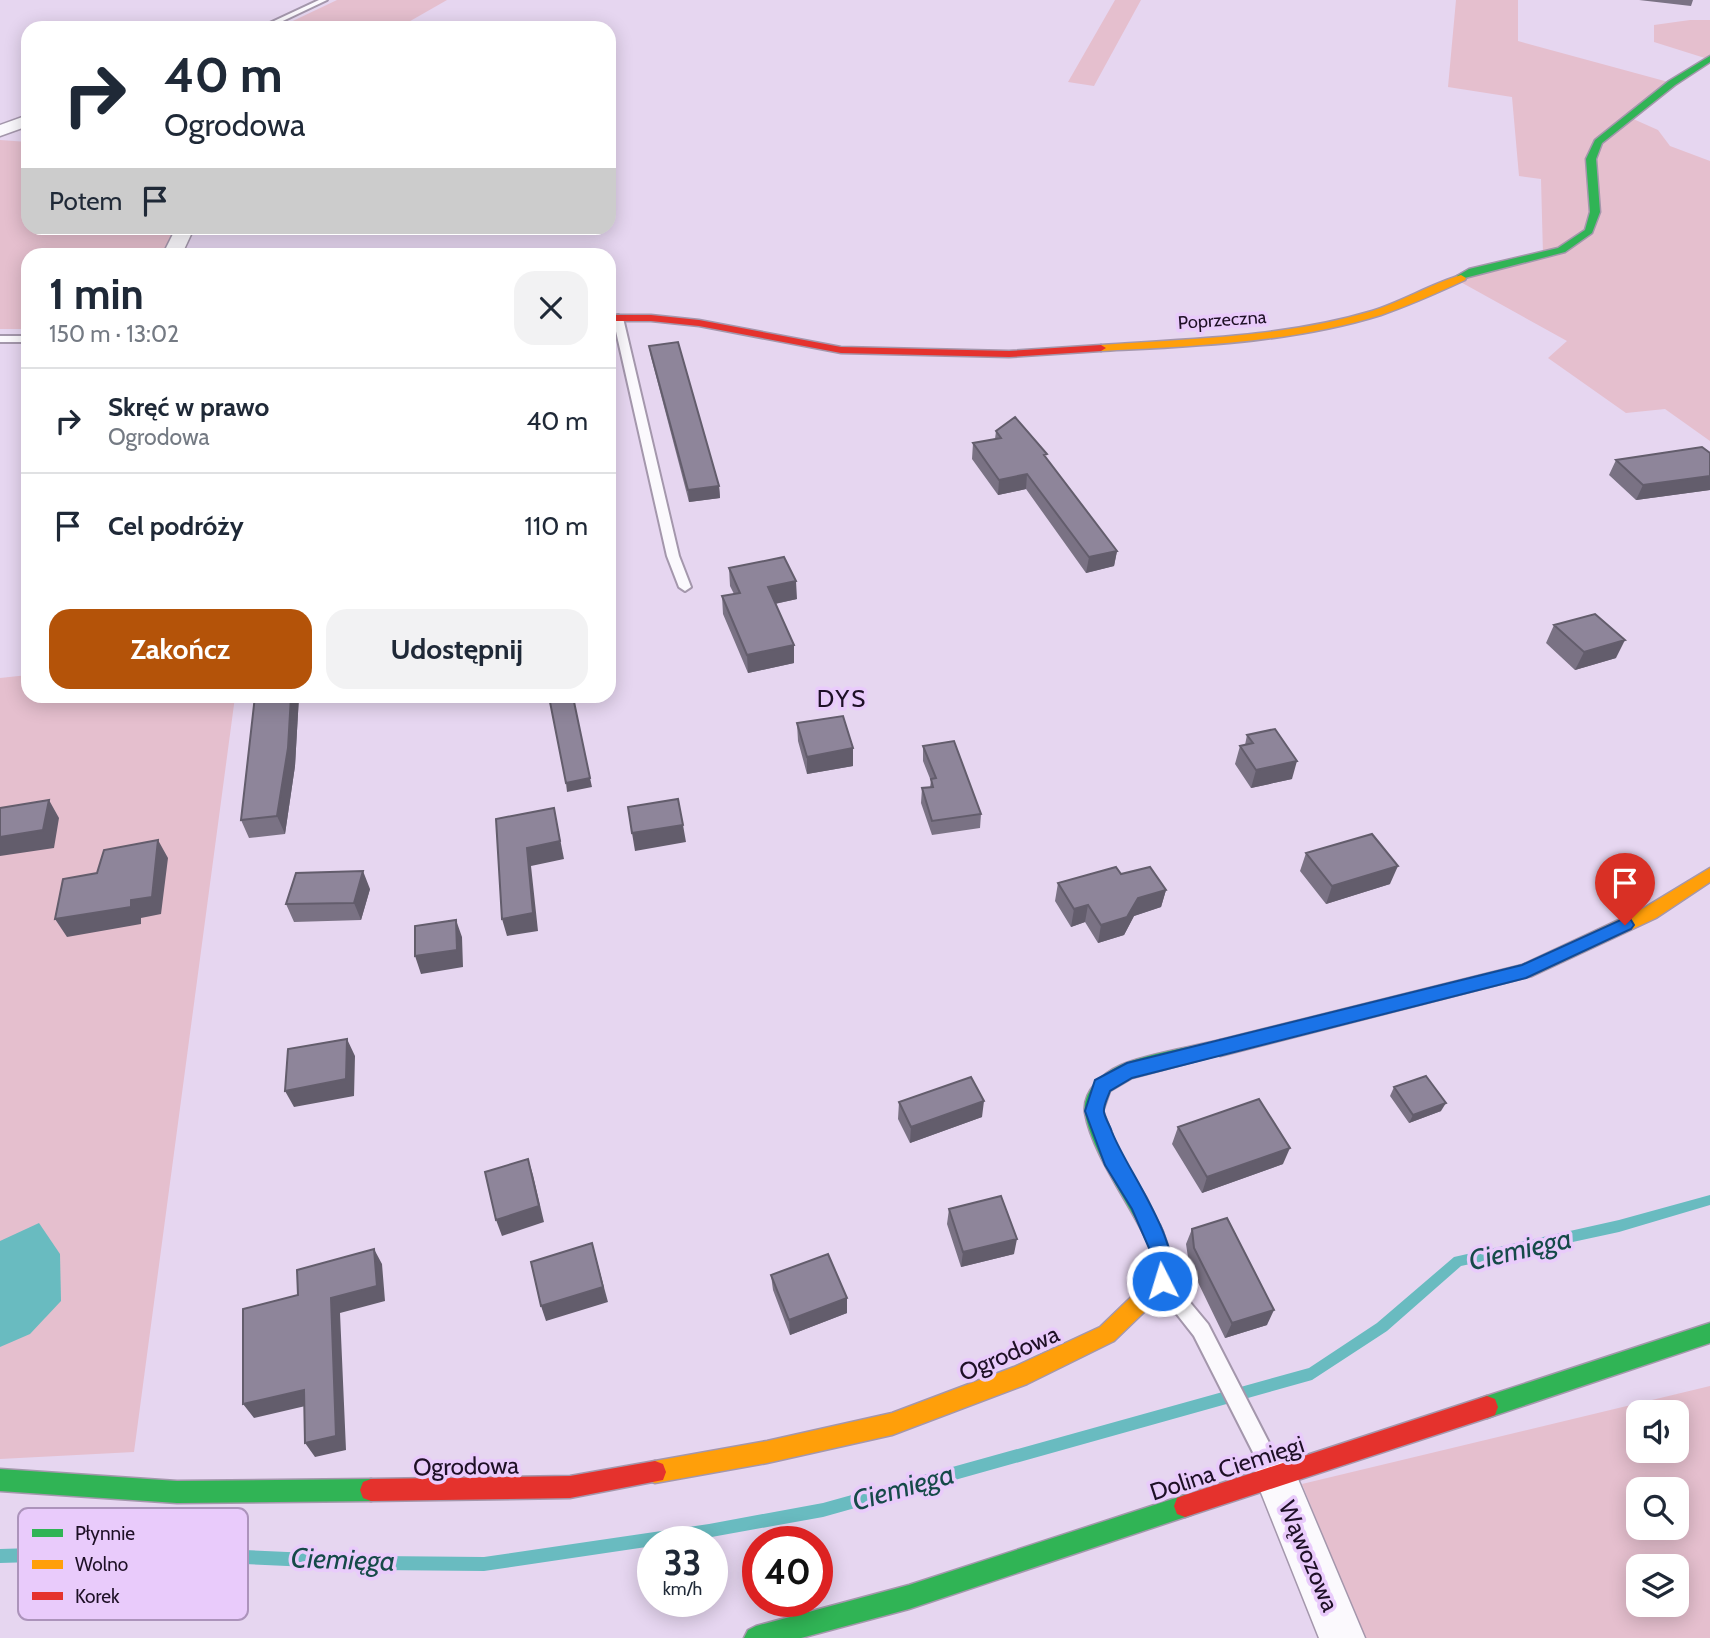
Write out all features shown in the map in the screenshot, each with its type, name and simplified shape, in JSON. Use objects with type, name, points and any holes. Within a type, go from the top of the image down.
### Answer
[{"type":"street","name":"Poprzeczna","points":[[616,318],[651,318],[699,323],[841,350],[893,354],[1009,354],[1262,337],[1325,327],[1429,295],[1473,271],[1561,250],[1589,231],[1595,212],[1591,159],[1598,142],[1643,109],[1672,83],[1710,58]]},
{"type":"street","points":[[0,133],[21,123]]},
{"type":"street","points":[[0,133],[21,135]]},
{"type":"street","points":[[1162,1281],[1160,1248],[1139,1203],[1112,1159],[1094,1111],[1102,1086],[1127,1071],[1526,971],[1650,913],[1710,874]]},
{"type":"street","name":"Ogrodowa","points":[[0,1479],[177,1492],[570,1487],[767,1452],[892,1424],[1019,1376],[1107,1334],[1162,1281]]},
{"type":"street","name":"Dolina Ciemięgi","points":[[756,1638],[909,1597],[1710,1333]]},
{"type":"street","name":"Wąwozowa","points":[[1275,1475],[1342,1638]]},
{"type":"lane","points":[[278,21],[324,0]]},
{"type":"lane","points":[[616,326],[670,543],[685,587]]},
{"type":"lane","points":[[0,339],[21,339]]},
{"type":"lane","points":[[1162,1281],[1200,1330],[1275,1475]]},
{"type":"shaded area","points":[[337,0],[447,0],[410,21],[293,21]]},
{"type":"shaded area","points":[[1115,0],[1141,0],[1094,86],[1068,82]]},
{"type":"shaded area","points":[[1456,0],[1518,0],[1518,41],[1672,83],[1631,118],[1658,130],[1670,146],[1710,161],[1710,441],[1665,409],[1626,413],[1548,358],[1567,341],[1457,280],[1543,255],[1541,179],[1519,176],[1512,97],[1448,87]]},
{"type":"shaded area","points":[[1710,20],[1710,64],[1708,59],[1654,42],[1654,25]]},
{"type":"shaded area","points":[[0,140],[21,142],[21,235],[173,235],[166,248],[21,248],[21,329],[0,329]]},
{"type":"shaded area","points":[[21,676],[21,703],[234,703],[134,1452],[0,1459],[0,678]]},
{"type":"shaded area","points":[[39,1223],[60,1254],[61,1301],[30,1334],[0,1347],[0,1241]]},
{"type":"shaded area","points":[[1710,1386],[1710,1638],[1364,1638],[1302,1484],[1626,1406],[1626,1463],[1689,1463],[1689,1400],[1652,1400]]},
{"type":"building","points":[[678,342],[719,486],[688,490],[649,346]]},
{"type":"building","points":[[1015,417],[1047,454],[1044,455],[1117,551],[1089,557],[1027,474],[999,480],[973,443],[1001,438],[996,431]]},
{"type":"building","points":[[1702,447],[1710,453],[1710,476],[1643,485],[1616,460]]},
{"type":"building","points":[[784,557],[796,581],[768,587],[794,645],[747,655],[722,596],[740,593],[729,568]]},
{"type":"building","points":[[1595,614],[1625,640],[1584,652],[1554,625]]},
{"type":"building","points":[[254,703],[291,703],[288,748],[277,816],[241,820]]},
{"type":"building","points":[[550,703],[574,703],[590,778],[566,783]]},
{"type":"building","points":[[843,716],[853,748],[807,757],[797,723]]},
{"type":"building","points":[[1275,729],[1297,761],[1256,770],[1240,746],[1253,743],[1247,735]]},
{"type":"building","points":[[954,741],[981,814],[932,821],[922,788],[933,787],[931,779],[936,778],[923,746]]},
{"type":"building","points":[[678,799],[683,825],[632,833],[628,807]]},
{"type":"building","points":[[49,800],[43,830],[0,837],[0,808]]},
{"type":"building","points":[[554,808],[560,841],[527,848],[533,913],[502,919],[496,819]]},
{"type":"building","points":[[1372,834],[1398,866],[1332,886],[1306,853]]},
{"type":"building","points":[[158,840],[152,897],[131,900],[131,907],[55,919],[63,879],[97,873],[104,850]]},
{"type":"building","points":[[1116,867],[1121,874],[1150,867],[1166,890],[1138,898],[1127,917],[1101,925],[1088,905],[1074,909],[1058,883]]},
{"type":"building","points":[[363,871],[354,903],[286,904],[296,873]]},
{"type":"building","points":[[456,920],[457,950],[415,956],[415,926]]},
{"type":"building","points":[[347,1039],[346,1079],[285,1091],[288,1049]]},
{"type":"building","points":[[1426,1076],[1446,1103],[1413,1115],[1394,1087]]},
{"type":"building","points":[[971,1077],[984,1101],[911,1127],[899,1102]]},
{"type":"building","points":[[1259,1099],[1290,1148],[1207,1177],[1178,1127]]},
{"type":"building","points":[[528,1159],[539,1206],[496,1220],[485,1172]]},
{"type":"building","points":[[1001,1196],[1017,1239],[963,1252],[949,1209]]},
{"type":"building","points":[[1227,1218],[1274,1310],[1232,1323],[1194,1248],[1192,1229]]},
{"type":"building","points":[[592,1243],[603,1287],[541,1306],[531,1262]]},
{"type":"building","points":[[374,1249],[377,1286],[331,1298],[336,1436],[305,1443],[304,1390],[243,1404],[243,1309],[298,1295],[297,1270]]},
{"type":"building","points":[[828,1254],[847,1298],[789,1320],[771,1275]]},
{"type":"waterway","name":"Ciemięga","points":[[248,1557],[376,1563],[484,1564],[709,1531],[823,1510],[1312,1374],[1382,1327],[1458,1261],[1619,1226],[1710,1200]]},
{"type":"waterway","name":"Ciemięga","points":[[0,1556],[18,1555]]},
{"type":"traffic: fast","points":[[1461,278],[1473,271],[1561,250],[1589,231],[1595,212],[1591,159],[1598,142],[1672,83],[1710,58]]},
{"type":"traffic: fast","points":[[1153,1232],[1112,1159],[1094,1111],[1102,1086],[1127,1071],[1220,1048]]},
{"type":"traffic: fast","points":[[1487,1407],[1710,1333]]},
{"type":"traffic: fast","points":[[0,1480],[177,1492],[371,1490]]},
{"type":"traffic: fast","points":[[756,1638],[909,1597],[1185,1506]]},
{"type":"traffic: slow","points":[[1101,348],[1285,333],[1375,313],[1419,298],[1461,278]]},
{"type":"traffic: slow","points":[[1220,1048],[1526,971],[1650,913],[1710,874]]},
{"type":"traffic: slow","points":[[655,1472],[767,1452],[892,1424],[1019,1376],[1107,1334],[1162,1281],[1160,1248],[1153,1232]]},
{"type":"traffic: jam","points":[[616,318],[651,318],[699,323],[841,350],[1009,354],[1101,348]]},
{"type":"traffic: jam","points":[[1185,1506],[1487,1407]]},
{"type":"traffic: jam","points":[[371,1490],[570,1487],[655,1472]]},
{"type":"district","name":"DYS","points":[[842,698]]},
{"type":"route","points":[[1162,1281],[1160,1248],[1139,1203],[1112,1159],[1094,1111],[1102,1086],[1127,1071],[1526,971],[1625,925]]}]
